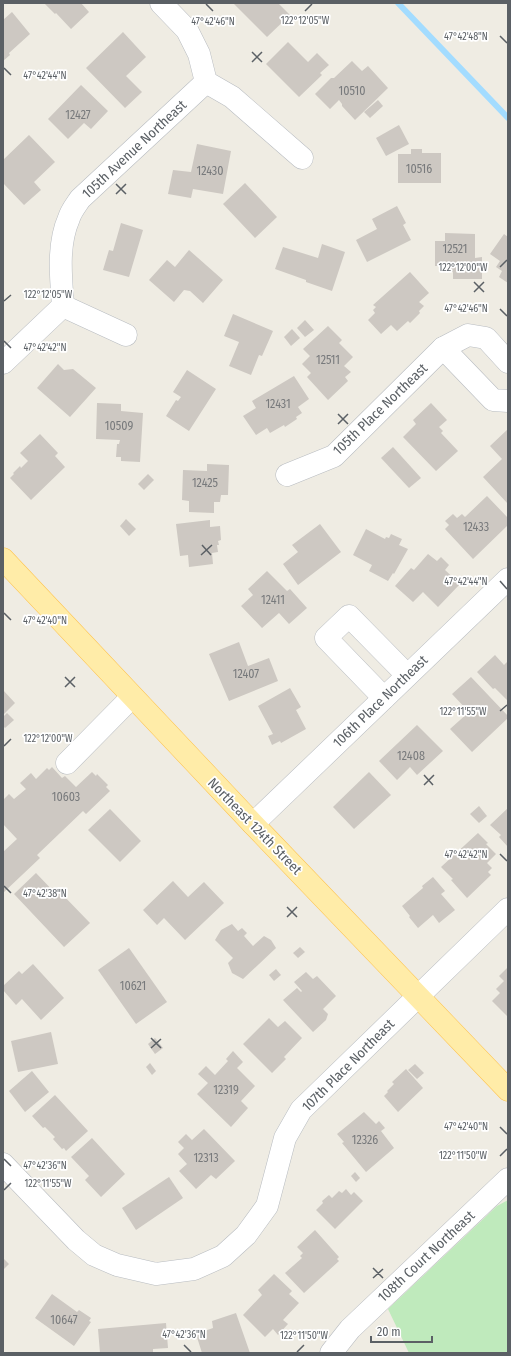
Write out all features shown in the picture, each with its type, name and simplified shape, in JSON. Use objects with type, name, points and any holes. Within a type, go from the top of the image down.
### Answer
[{"type":"main road","name":"Northeast 124th Street","points":[[3,560],[508,1090]]},
{"type":"street","points":[[161,3],[187,30],[199,54],[206,82],[232,97],[302,158]]},
{"type":"street","name":"105th Avenue Northeast","points":[[63,306],[61,272],[62,242],[68,218],[80,199],[206,82]]},
{"type":"street","points":[[3,363],[63,306],[126,335]]},
{"type":"street","name":"105th Place Northeast","points":[[287,476],[334,456],[443,348],[468,335],[486,338],[508,362]]},
{"type":"street","points":[[443,348],[493,400],[508,400]]},
{"type":"street","name":"106th Place Northeast","points":[[253,824],[508,579]]},
{"type":"street","points":[[384,698],[326,638],[340,624],[349,616],[407,676]]},
{"type":"street","points":[[67,764],[132,697]]},
{"type":"street","name":"107th Place Northeast","points":[[3,1164],[76,1240],[94,1255],[117,1265],[156,1274],[194,1269],[224,1256],[246,1235],[267,1206],[285,1138],[301,1110],[508,909]]},
{"type":"street","name":"108th Court Northeast","points":[[331,1353],[350,1329],[508,1179]]},
{"type":"green space","points":[[508,1200],[508,1353],[409,1353],[388,1309],[497,1206]]},
{"type":"building","points":[[44,3],[81,3],[89,12],[71,29]]},
{"type":"building","points":[[233,3],[278,3],[290,15],[267,37]]},
{"type":"building","points":[[12,12],[30,34],[9,53],[10,55],[3,61],[3,20]]},
{"type":"building","points":[[123,32],[146,57],[126,76],[142,92],[125,108],[86,68]]},
{"type":"building","points":[[288,42],[308,62],[317,53],[329,65],[320,73],[322,75],[299,97],[266,64]]},
{"type":"building","points":[[352,61],[362,71],[368,66],[388,88],[355,120],[342,106],[339,100],[330,109],[315,94],[331,78],[334,78]]},
{"type":"building","points":[[81,85],[108,111],[91,129],[84,123],[68,139],[48,119]]},
{"type":"building","points":[[378,100],[383,106],[370,118],[364,112]]},
{"type":"building","points":[[399,125],[409,144],[386,156],[376,138]]},
{"type":"building","points":[[29,135],[55,162],[34,182],[41,190],[24,205],[3,183],[3,160]]},
{"type":"building","points":[[197,144],[231,151],[223,194],[193,189],[191,198],[168,194],[173,170],[191,172]]},
{"type":"building","points":[[411,149],[422,149],[422,153],[441,153],[441,183],[398,183],[398,154],[411,154]]},
{"type":"building","points":[[245,183],[277,217],[255,238],[223,204]]},
{"type":"building","points":[[397,206],[406,223],[403,225],[411,240],[367,262],[356,240],[377,229],[372,219]]},
{"type":"building","points":[[121,223],[143,230],[129,277],[103,270],[109,250],[113,251]]},
{"type":"building","points":[[445,233],[475,234],[475,258],[482,257],[482,279],[453,279],[453,272],[445,272],[445,266],[435,266],[435,241],[445,241]]},
{"type":"building","points":[[504,234],[508,237],[508,283],[499,277],[502,271],[496,267],[500,261],[490,254]]},
{"type":"building","points":[[322,244],[345,252],[332,291],[275,269],[283,247],[318,258]]},
{"type":"building","points":[[189,250],[223,280],[203,303],[190,291],[184,290],[174,302],[149,280],[167,260],[175,267]]},
{"type":"building","points":[[410,272],[429,293],[419,302],[424,306],[419,311],[420,313],[410,323],[408,321],[397,331],[391,325],[381,334],[368,320],[375,313],[373,310],[376,307],[373,305]]},
{"type":"building","points":[[233,314],[273,331],[262,356],[259,355],[251,375],[229,366],[239,342],[224,336]]},
{"type":"building","points":[[305,320],[314,330],[305,337],[297,328]]},
{"type":"building","points":[[328,326],[342,340],[339,343],[353,357],[344,366],[351,372],[345,377],[348,381],[328,400],[307,377],[311,373],[302,364],[310,356],[303,349]]},
{"type":"building","points":[[292,329],[300,338],[291,346],[284,337]]},
{"type":"building","points":[[58,364],[64,370],[73,369],[96,388],[70,417],[37,388]]},
{"type":"building","points":[[187,370],[216,389],[189,431],[166,416],[176,400],[178,401],[181,397],[173,392]]},
{"type":"building","points":[[294,376],[309,399],[298,407],[302,413],[296,417],[297,419],[285,427],[284,425],[270,433],[267,428],[256,435],[243,416],[256,408],[252,401]]},
{"type":"building","points":[[97,403],[121,404],[121,411],[143,413],[140,462],[121,461],[121,457],[116,457],[117,444],[119,444],[120,440],[96,439]]},
{"type":"building","points":[[431,403],[447,420],[439,427],[443,431],[441,433],[458,451],[436,471],[403,437],[416,424],[413,420]]},
{"type":"building","points":[[508,429],[508,504],[483,477],[502,459],[490,446]]},
{"type":"building","points":[[40,434],[58,453],[55,456],[65,467],[31,500],[10,478],[20,466],[21,468],[28,461],[20,453]]},
{"type":"building","points":[[393,447],[421,478],[409,488],[381,458]]},
{"type":"building","points":[[207,464],[229,465],[228,495],[221,495],[220,502],[214,502],[214,513],[189,512],[189,501],[182,500],[183,470],[207,471]]},
{"type":"building","points":[[148,474],[154,480],[144,490],[138,484]]},
{"type":"building","points":[[487,496],[508,518],[508,525],[473,559],[445,529],[449,525],[445,521],[453,514],[457,518],[462,514],[465,517]]},
{"type":"building","points":[[126,519],[136,529],[129,536],[120,526]]},
{"type":"building","points":[[210,520],[210,527],[220,526],[221,540],[218,541],[219,545],[217,545],[218,552],[212,553],[213,564],[189,567],[188,555],[180,556],[176,524]]},
{"type":"building","points":[[320,524],[341,552],[298,585],[283,564],[298,552],[292,545]]},
{"type":"building","points":[[366,529],[385,539],[386,537],[389,538],[391,534],[402,539],[399,545],[408,549],[394,574],[393,573],[388,581],[369,571],[372,565],[353,555]]},
{"type":"building","points":[[428,554],[437,561],[441,557],[449,565],[445,570],[460,584],[438,607],[423,592],[413,602],[395,586],[411,568],[414,570]]},
{"type":"building","points":[[267,571],[287,591],[290,589],[307,608],[289,624],[279,613],[262,628],[241,606],[253,595],[248,589]]},
{"type":"building","points":[[239,642],[248,666],[269,658],[278,681],[229,701],[209,654]]},
{"type":"building","points":[[495,655],[504,665],[508,661],[508,701],[495,688],[493,689],[477,672]]},
{"type":"building","points":[[471,677],[508,716],[508,718],[472,752],[450,729],[469,712],[452,694]]},
{"type":"building","points":[[290,688],[301,707],[296,710],[306,729],[281,743],[280,741],[272,745],[268,736],[273,734],[258,706]]},
{"type":"building","points":[[3,690],[15,703],[3,715]]},
{"type":"building","points":[[7,713],[14,720],[5,728],[3,726],[3,717]]},
{"type":"building","points":[[417,725],[443,751],[417,775],[410,767],[397,780],[379,761]]},
{"type":"building","points":[[52,767],[62,778],[65,776],[76,787],[92,772],[96,776],[97,774],[108,785],[106,787],[110,791],[86,814],[83,811],[37,855],[40,858],[3,893],[3,852],[17,839],[3,824],[3,800],[9,794],[14,799],[26,789],[20,783],[31,773],[36,779],[47,768],[49,770]]},
{"type":"building","points":[[369,772],[391,795],[354,829],[333,807]]},
{"type":"building","points":[[479,806],[487,816],[479,823],[470,814]]},
{"type":"building","points":[[508,808],[508,847],[499,837],[501,835],[490,825]]},
{"type":"building","points":[[110,809],[141,841],[120,862],[88,830]]},
{"type":"building","points":[[478,833],[496,854],[487,863],[492,868],[488,872],[491,875],[467,898],[451,880],[453,879],[441,867]]},
{"type":"building","points":[[36,873],[56,894],[59,891],[90,923],[64,947],[14,894]]},
{"type":"building","points":[[433,877],[445,891],[441,894],[455,910],[439,923],[433,915],[418,928],[402,906],[423,888],[422,886]]},
{"type":"building","points":[[173,881],[188,897],[204,882],[224,903],[185,940],[164,918],[157,925],[143,910]]},
{"type":"building","points":[[232,924],[238,931],[242,928],[247,933],[244,936],[253,946],[264,936],[271,940],[276,948],[243,979],[232,973],[228,963],[233,958],[215,940],[221,930]]},
{"type":"building","points":[[300,947],[305,952],[298,958],[293,953]]},
{"type":"building","points":[[129,948],[167,1002],[136,1024],[98,970]]},
{"type":"building","points":[[33,964],[64,998],[41,1020],[22,999],[16,1005],[3,990],[3,986],[19,971],[22,974]]},
{"type":"building","points":[[508,967],[508,1017],[492,1001],[500,993],[496,989],[504,981],[499,976]]},
{"type":"building","points":[[276,969],[281,975],[274,981],[269,975]]},
{"type":"building","points":[[306,972],[313,979],[317,976],[336,996],[323,1009],[328,1014],[326,1020],[313,1032],[283,1000],[297,988],[301,992],[302,991],[294,982]]},
{"type":"building","points":[[269,1018],[278,1027],[285,1021],[302,1038],[284,1057],[286,1059],[272,1073],[243,1044]]},
{"type":"building","points":[[51,1032],[58,1064],[18,1072],[11,1041]]},
{"type":"building","points":[[155,1038],[163,1048],[155,1054],[148,1044]]},
{"type":"building","points":[[233,1051],[243,1062],[237,1068],[255,1086],[241,1101],[248,1108],[231,1127],[197,1094],[208,1083],[198,1074],[206,1066],[215,1075],[228,1061],[226,1059]]},
{"type":"building","points":[[150,1063],[156,1071],[152,1075],[146,1067]]},
{"type":"building","points":[[415,1064],[424,1073],[417,1079],[408,1070]]},
{"type":"building","points":[[406,1069],[423,1088],[398,1112],[384,1096],[394,1084],[392,1082]]},
{"type":"building","points":[[32,1071],[49,1092],[25,1112],[9,1091]]},
{"type":"building","points":[[55,1095],[88,1131],[66,1151],[64,1148],[62,1149],[53,1139],[55,1137],[45,1127],[43,1128],[32,1116]]},
{"type":"building","points":[[364,1112],[376,1124],[379,1121],[385,1128],[381,1131],[394,1148],[366,1172],[342,1143],[344,1142],[337,1134]]},
{"type":"building","points":[[204,1129],[235,1161],[216,1179],[211,1175],[196,1189],[179,1171],[187,1164],[178,1154],[184,1148],[178,1142],[186,1134],[192,1140]]},
{"type":"building","points":[[92,1138],[125,1174],[101,1197],[85,1180],[89,1176],[71,1157]]},
{"type":"building","points":[[355,1172],[360,1178],[356,1182],[351,1176]]},
{"type":"building","points":[[169,1177],[183,1198],[136,1230],[122,1208]]},
{"type":"building","points":[[346,1189],[351,1195],[354,1192],[363,1201],[335,1229],[316,1210],[323,1203],[322,1201],[329,1195],[332,1198],[339,1191],[342,1193]]},
{"type":"building","points":[[315,1230],[339,1257],[337,1259],[339,1261],[304,1293],[285,1273],[302,1258],[300,1256],[303,1253],[297,1247]]},
{"type":"building","points":[[3,1258],[9,1264],[3,1270]]},
{"type":"building","points":[[274,1274],[292,1291],[289,1294],[299,1303],[283,1320],[288,1324],[278,1335],[273,1329],[265,1337],[243,1315],[262,1295],[258,1290]]},
{"type":"building","points":[[52,1294],[77,1312],[79,1310],[91,1318],[89,1321],[91,1322],[74,1346],[35,1318]]},
{"type":"building","points":[[236,1313],[250,1353],[202,1353],[196,1334],[213,1328],[212,1321]]},
{"type":"building","points":[[166,1323],[168,1348],[153,1349],[153,1353],[100,1353],[98,1329]]},
{"type":"waterway","points":[[398,3],[508,118]]}]
